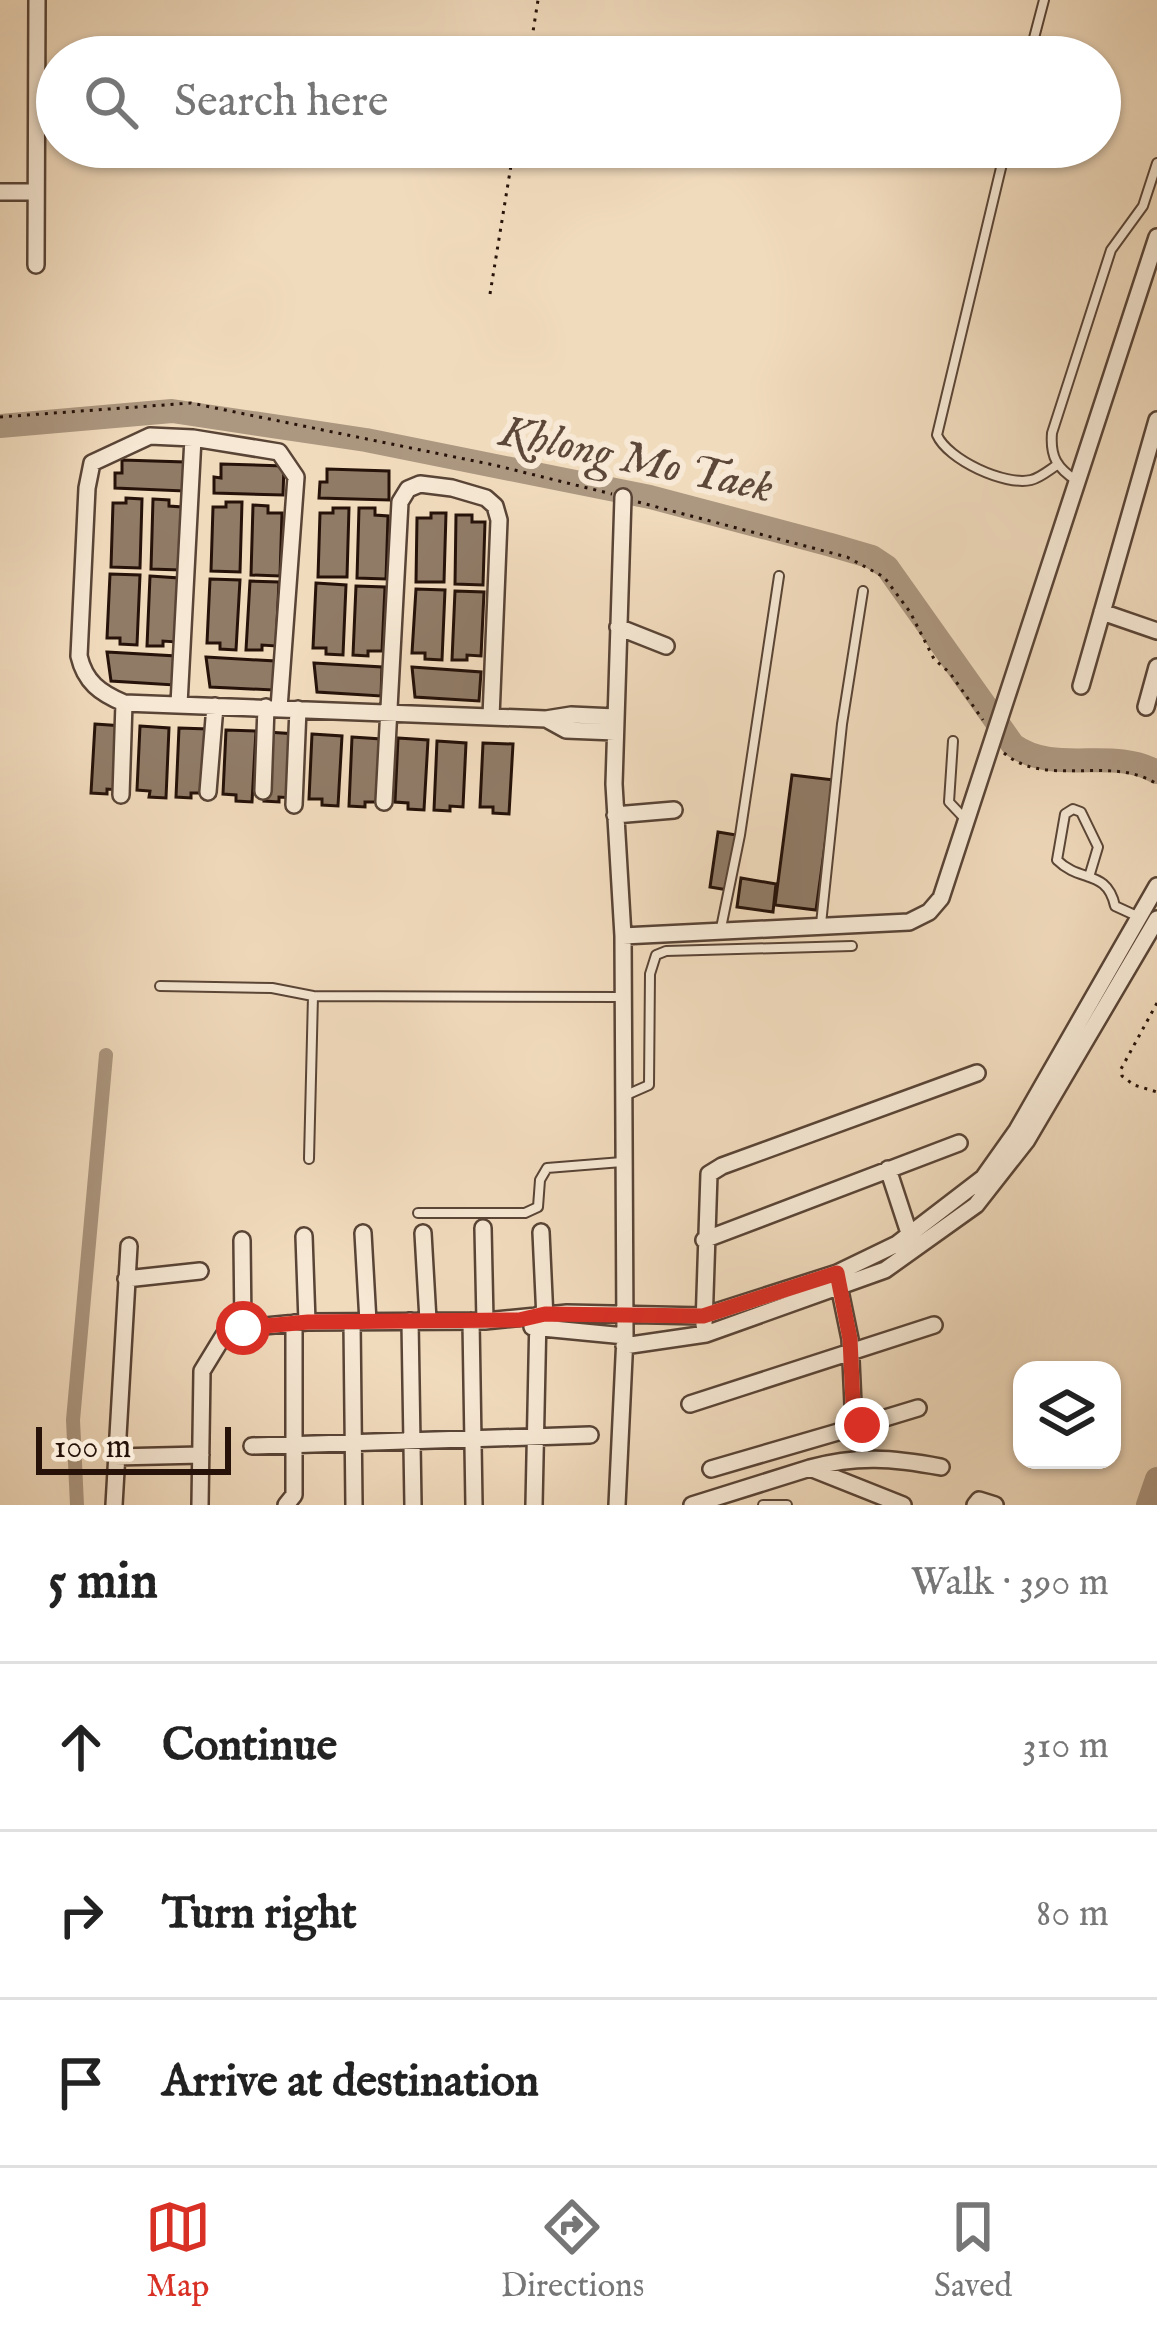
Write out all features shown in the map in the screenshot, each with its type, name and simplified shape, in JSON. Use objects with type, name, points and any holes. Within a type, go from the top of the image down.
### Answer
[{"type":"street","points":[[37,0],[37,36]]},
{"type":"street","points":[[36,96],[36,265]]},
{"type":"street","points":[[0,192],[35,191]]},
{"type":"street","points":[[623,936],[909,922],[929,912],[941,898],[966,820],[994,755],[1004,704],[1157,237]]},
{"type":"street","points":[[1081,686],[1156,430]]},
{"type":"street","points":[[263,791],[272,707],[296,477],[279,452],[193,438],[150,436],[132,442],[92,463],[88,474],[79,656],[90,682],[103,694],[124,703],[272,707],[546,719],[566,730],[615,724]]},
{"type":"street","points":[[178,704],[193,438]]},
{"type":"street","points":[[384,802],[400,502],[408,489],[420,484],[487,498],[495,506],[499,520],[491,717]]},
{"type":"street","points":[[616,1505],[625,1316],[623,936],[615,814],[622,496]]},
{"type":"street","points":[[1102,611],[1157,631]]},
{"type":"street","points":[[618,627],[666,646]]},
{"type":"street","points":[[1145,707],[1157,667]]},
{"type":"street","points":[[122,795],[124,703]]},
{"type":"street","points":[[208,791],[215,706]]},
{"type":"street","points":[[294,805],[298,709]]},
{"type":"street","points":[[615,814],[674,810]]},
{"type":"street","points":[[1094,1012],[1157,886]]},
{"type":"street","points":[[200,1505],[202,1371],[224,1335],[243,1328],[301,1322],[519,1320],[624,1341],[704,1325],[901,1262],[976,1205],[1157,919]]},
{"type":"street","points":[[704,1325],[706,1184],[714,1170],[977,1073]]},
{"type":"street","points":[[838,1280],[966,1195],[1022,1135]]},
{"type":"street","points":[[704,1240],[958,1143]]},
{"type":"street","points":[[888,1169],[909,1233]]},
{"type":"street","points":[[474,1505],[483,1228]]},
{"type":"street","points":[[534,1505],[541,1232]]},
{"type":"street","points":[[354,1505],[363,1233]]},
{"type":"street","points":[[423,1233],[428,1320]]},
{"type":"street","points":[[286,1505],[294,1495],[304,1236]]},
{"type":"street","points":[[242,1240],[243,1328]]},
{"type":"street","points":[[114,1505],[129,1246]]},
{"type":"street","points":[[126,1280],[200,1271]]},
{"type":"street","points":[[838,1280],[853,1404],[862,1425]]},
{"type":"street","points":[[541,1322],[625,1316],[704,1325]]},
{"type":"street","points":[[410,1321],[413,1505]]},
{"type":"street","points":[[690,1404],[934,1325]]},
{"type":"street","points":[[711,1469],[918,1408]]},
{"type":"street","points":[[252,1446],[590,1436]]},
{"type":"street","points":[[115,1456],[201,1455]]},
{"type":"street","points":[[692,1505],[844,1458],[882,1456],[941,1467]]},
{"type":"street","points":[[810,1468],[903,1505]]},
{"type":"street","points":[[975,1505],[980,1500],[994,1505]]},
{"type":"lane","points":[[1035,36],[1044,0]]},
{"type":"lane","points":[[1077,481],[1057,465],[1050,450],[1052,433],[1111,250],[1143,206],[1157,163]]},
{"type":"lane","points":[[1001,168],[938,435],[950,456],[1011,478],[1035,479],[1057,465]]},
{"type":"lane","points":[[721,930],[779,576]]},
{"type":"lane","points":[[821,924],[842,724],[863,591]]},
{"type":"lane","points":[[952,741],[949,802],[966,820]]},
{"type":"lane","points":[[1089,877],[1098,848],[1081,812],[1073,809],[1065,814],[1057,860],[1066,869],[1106,883],[1115,906],[1139,917]]},
{"type":"lane","points":[[623,1096],[649,1084],[650,974],[656,955],[852,946]]},
{"type":"lane","points":[[160,986],[272,988],[313,996],[623,998]]},
{"type":"lane","points":[[309,1159],[313,996]]},
{"type":"lane","points":[[418,1214],[525,1213],[538,1207],[540,1180],[547,1168],[623,1162]]},
{"type":"lane","points":[[763,1505],[788,1505]]},
{"type":"path","points":[[532,36],[538,0]]},
{"type":"path","points":[[490,294],[511,168]]},
{"type":"path","points":[[0,417],[190,403],[494,465],[847,556],[875,570],[910,612],[934,659],[950,673],[982,720]]},
{"type":"path","points":[[994,755],[1048,770],[1125,770],[1157,784]]},
{"type":"path","points":[[1157,1003],[1121,1069],[1122,1076],[1134,1085],[1157,1092]]},
{"type":"building","points":[[122,460],[185,462],[184,491],[115,488],[115,473],[122,473]]},
{"type":"building","points":[[221,464],[284,466],[283,495],[214,493],[214,477],[221,478]]},
{"type":"building","points":[[327,469],[389,471],[389,500],[319,498]]},
{"type":"building","points":[[126,498],[142,499],[140,568],[111,567],[113,503],[126,503]]},
{"type":"building","points":[[153,499],[182,507],[180,570],[151,569]]},
{"type":"building","points":[[226,502],[242,502],[240,572],[211,571],[213,507],[226,507]]},
{"type":"building","points":[[253,505],[268,506],[268,513],[282,513],[280,576],[251,575]]},
{"type":"building","points":[[333,508],[349,508],[347,577],[318,577],[320,513],[333,513]]},
{"type":"building","points":[[359,508],[375,508],[375,515],[388,516],[386,579],[357,578]]},
{"type":"building","points":[[431,513],[446,513],[444,582],[416,582],[417,518],[431,518]]},
{"type":"building","points":[[456,515],[472,515],[472,522],[485,522],[483,585],[455,584]]},
{"type":"building","points":[[110,574],[140,575],[137,645],[107,638]]},
{"type":"building","points":[[150,576],[179,578],[176,642],[163,641],[163,646],[147,646]]},
{"type":"building","points":[[210,579],[240,580],[236,650],[207,643]]},
{"type":"building","points":[[250,581],[279,582],[276,646],[262,645],[262,650],[246,650]]},
{"type":"building","points":[[316,583],[346,585],[343,655],[313,648]]},
{"type":"building","points":[[356,586],[385,587],[382,651],[368,651],[368,656],[353,655]]},
{"type":"building","points":[[416,589],[445,590],[442,660],[412,653]]},
{"type":"building","points":[[455,591],[484,592],[481,656],[467,655],[467,660],[452,660]]},
{"type":"building","points":[[107,652],[176,656],[174,685],[111,681]]},
{"type":"building","points":[[206,657],[275,661],[273,690],[210,687]]},
{"type":"building","points":[[314,663],[382,667],[381,696],[317,692]]},
{"type":"building","points":[[412,667],[481,672],[479,701],[415,697]]},
{"type":"building","points":[[95,724],[123,726],[120,790],[107,789],[107,794],[91,793]]},
{"type":"building","points":[[140,726],[169,728],[166,798],[137,790]]},
{"type":"building","points":[[179,728],[208,729],[205,793],[191,793],[191,798],[176,797]]},
{"type":"building","points":[[226,730],[256,731],[252,802],[223,794]]},
{"type":"building","points":[[267,732],[296,734],[293,798],[279,797],[279,802],[264,801]]},
{"type":"building","points":[[312,734],[342,736],[338,806],[309,799]]},
{"type":"building","points":[[352,737],[381,739],[378,802],[365,802],[365,807],[349,806]]},
{"type":"building","points":[[398,738],[428,740],[424,810],[395,802]]},
{"type":"building","points":[[437,741],[466,743],[463,807],[450,806],[450,811],[434,810]]},
{"type":"building","points":[[483,743],[513,744],[509,814],[480,807]]},
{"type":"building","points":[[792,775],[834,780],[816,910],[775,905]]},
{"type":"building","points":[[718,832],[736,835],[728,890],[710,887]]},
{"type":"building","points":[[741,878],[776,884],[773,912],[737,907]]},
{"type":"waterway","name":"Khlong Mo Taek","points":[[0,426],[172,411],[366,440],[650,497],[872,557],[887,567],[1013,745],[1047,759],[1121,761],[1157,772]]},
{"type":"waterway","points":[[77,1505],[73,1420],[106,1055]]},
{"type":"waterway","points":[[1148,1505],[1157,1479]]},
{"type":"route","points":[[243,1328],[308,1322],[519,1320],[567,1313],[703,1316],[837,1273],[850,1339],[850,1387],[862,1425]]}]
